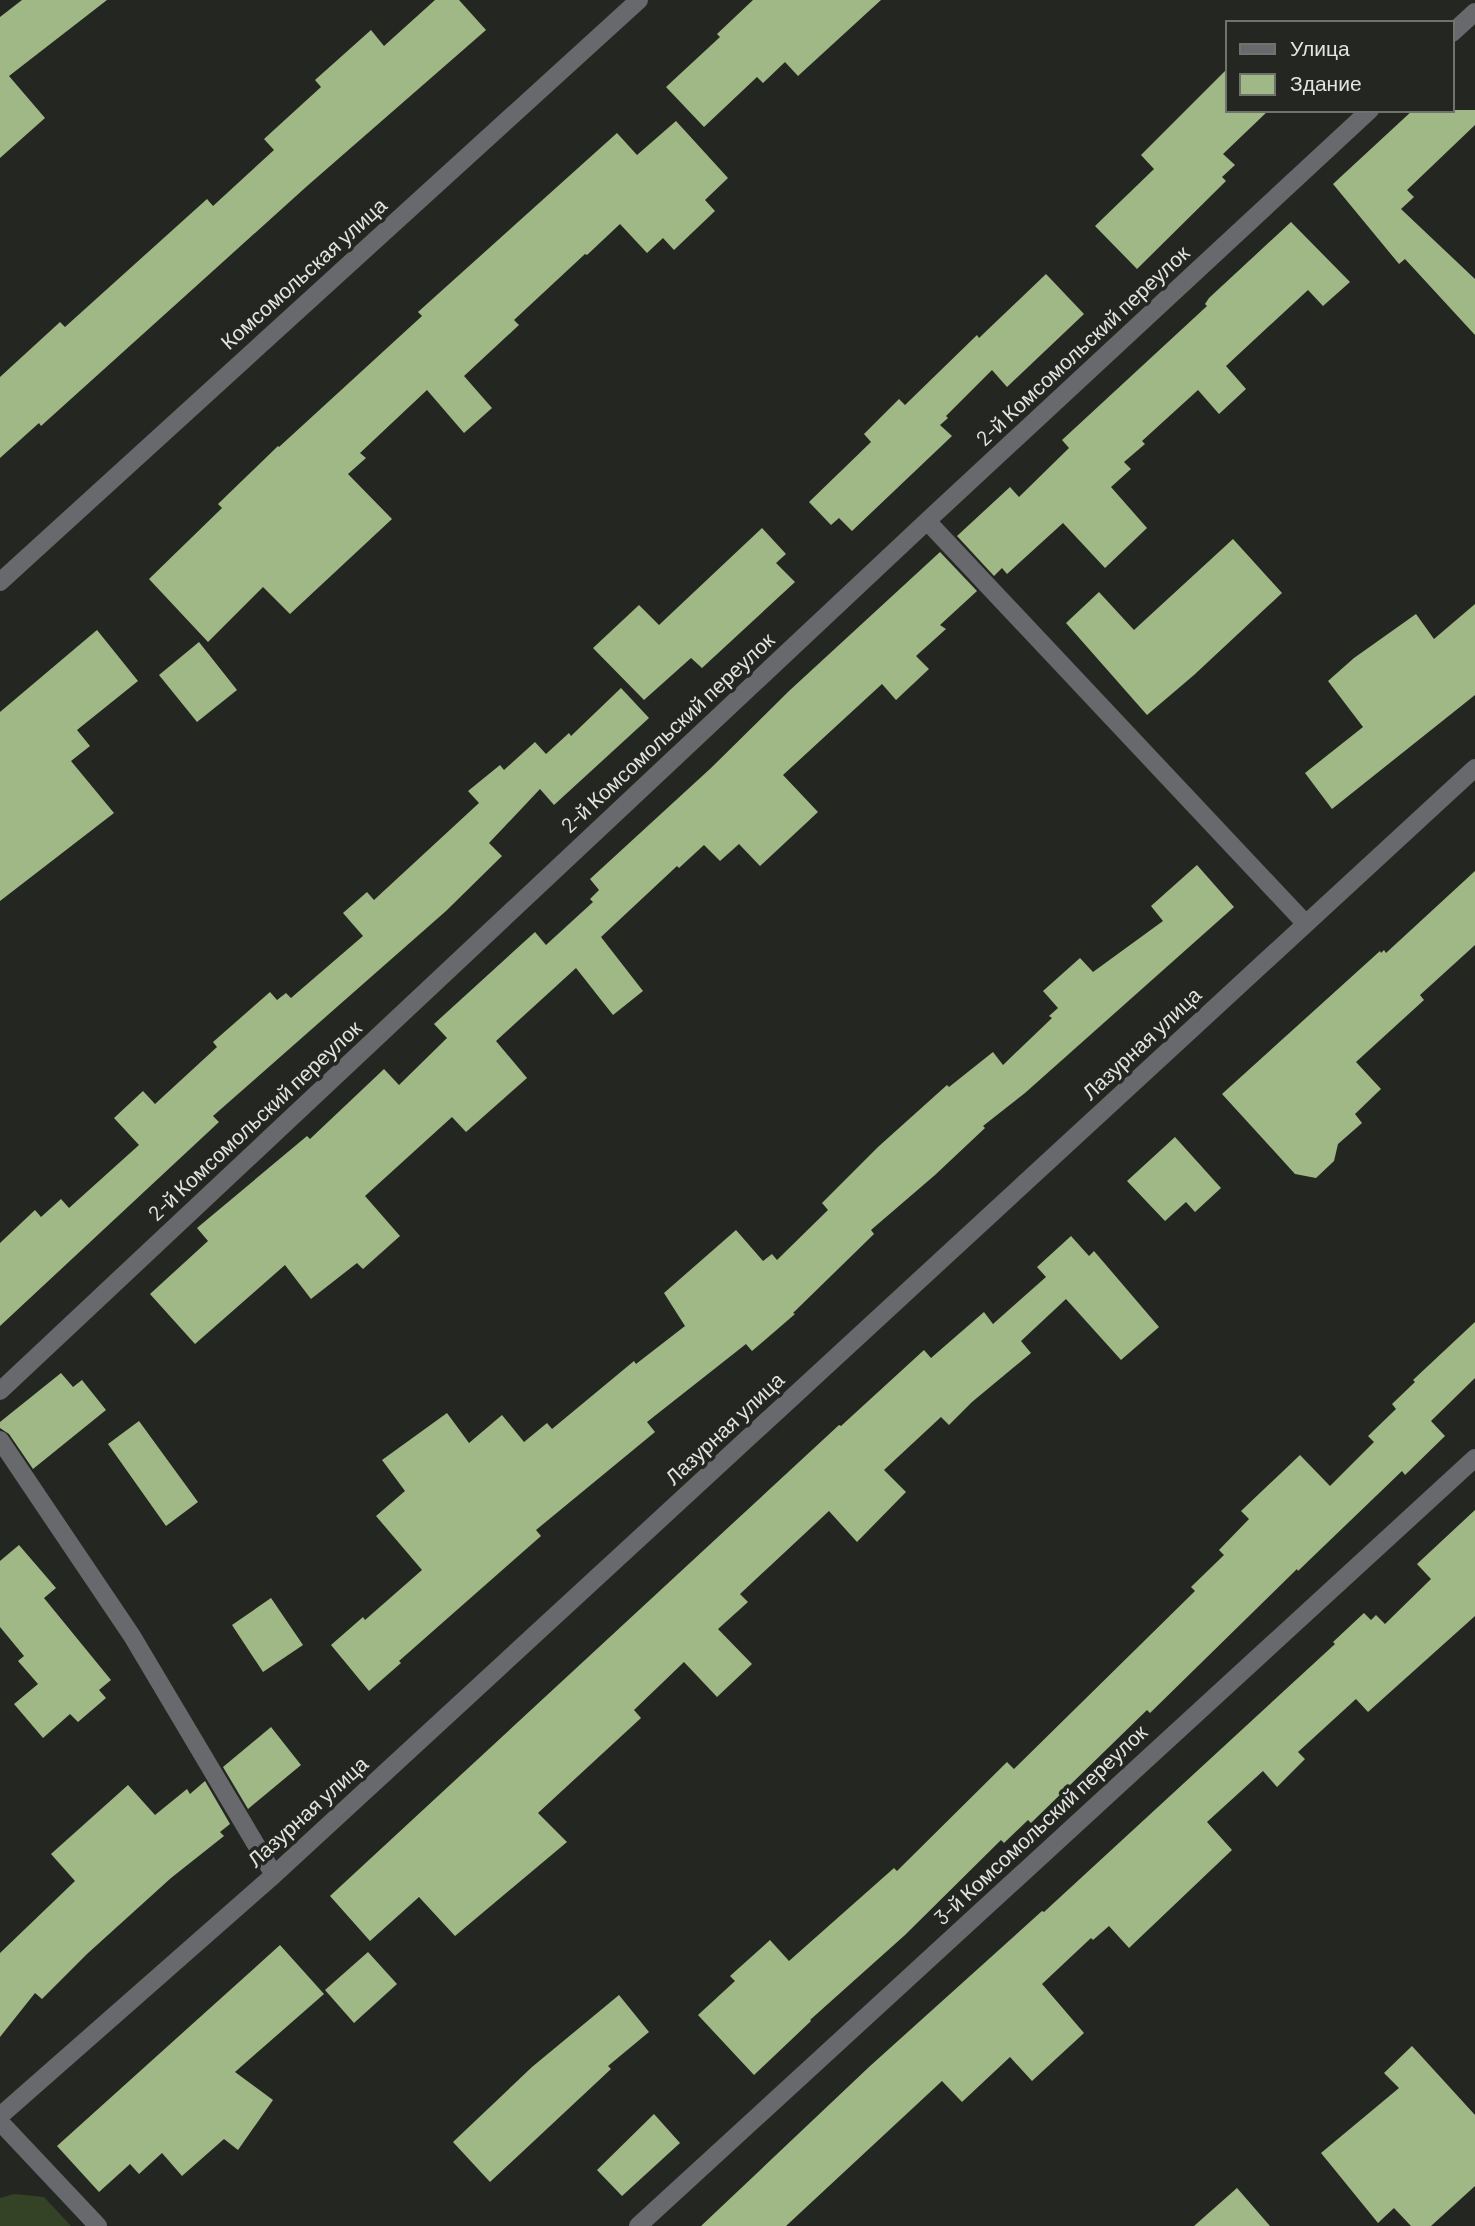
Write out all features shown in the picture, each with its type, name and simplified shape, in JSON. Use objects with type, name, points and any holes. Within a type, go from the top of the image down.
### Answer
[{"type":"street","name":"Комсомольская улица","points":[[0,582],[639,0]]},
{"type":"street","points":[[1454,31],[1475,12]]},
{"type":"street","name":"2-й Комсомольский переулок","points":[[0,1391],[927,521],[1368,112]]},
{"type":"street","points":[[927,521],[1306,924]]},
{"type":"street","name":"Лазурная улица","points":[[0,2116],[274,1875],[1475,768]]},
{"type":"street","points":[[0,1440],[132,1636],[274,1875]]},
{"type":"street","name":"3-й Комсомольский переулок","points":[[638,2226],[1475,1458]]},
{"type":"street","points":[[0,2122],[98,2226]]},
{"type":"green space","points":[[14,2194],[44,2197],[71,2226],[0,2226],[0,2198]]},
{"type":"building","points":[[22,0],[107,0],[9,76],[45,118],[0,158],[0,17]]},
{"type":"building","points":[[435,0],[459,0],[486,30],[306,187],[41,426],[39,423],[0,458],[0,377],[60,322],[65,327],[207,199],[213,206],[274,150],[264,139],[321,87],[315,80],[371,30],[384,46]]},
{"type":"building","points":[[753,0],[881,0],[798,76],[785,62],[763,83],[757,77],[704,127],[666,87],[720,37],[717,34]]},
{"type":"building","points":[[1226,70],[1226,112],[1267,112],[1223,154],[1235,165],[1222,177],[1226,181],[1137,269],[1095,226],[1154,169],[1141,155]]},
{"type":"building","points":[[1475,110],[1475,125],[1407,190],[1414,197],[1401,209],[1475,279],[1475,335],[1405,259],[1399,264],[1333,184],[1411,112]]},
{"type":"building","points":[[676,121],[728,178],[705,200],[715,211],[674,250],[663,238],[647,253],[620,224],[514,320],[519,325],[464,376],[492,408],[464,433],[427,390],[360,453],[366,458],[348,474],[392,519],[290,614],[263,587],[208,642],[149,579],[222,508],[218,504],[278,446],[422,316],[418,312],[617,133],[637,155]]},
{"type":"building","points":[[1291,222],[1350,282],[1323,306],[1308,290],[1226,366],[1246,389],[1219,414],[1198,390],[1142,441],[1145,444],[1124,462],[1131,469],[1111,487],[1147,528],[1105,568],[1063,523],[1007,574],[1002,568],[994,576],[957,536],[1010,487],[1019,497],[1069,448],[1062,440],[1207,306],[1205,304],[1209,298]]},
{"type":"building","points":[[1046,274],[1084,314],[1007,387],[992,370],[940,425],[952,436],[852,531],[839,518],[831,525],[809,502],[871,442],[864,434],[899,399],[905,405],[977,335],[979,338]]},
{"type":"building","points":[[762,528],[786,554],[776,563],[795,582],[702,668],[691,658],[644,700],[593,648],[639,605],[659,625]]},
{"type":"building","points":[[1233,539],[1282,593],[1147,715],[1066,623],[1099,592],[1134,630]]},
{"type":"building","points":[[940,552],[977,591],[940,625],[946,629],[916,656],[929,669],[896,700],[882,684],[783,775],[818,812],[760,866],[739,844],[720,861],[704,845],[679,868],[677,866],[601,937],[643,991],[613,1015],[576,968],[496,1041],[527,1078],[466,1132],[452,1117],[365,1196],[400,1236],[363,1269],[357,1263],[311,1299],[285,1265],[195,1344],[150,1294],[208,1241],[197,1228],[307,1136],[310,1139],[384,1069],[399,1085],[447,1038],[434,1024],[535,932],[546,945],[593,902],[590,899],[599,890],[590,879]]},
{"type":"building","points":[[1475,604],[1475,695],[1332,809],[1305,773],[1363,727],[1328,681],[1354,658],[1416,614],[1434,639]]},
{"type":"building","points":[[97,630],[138,681],[77,730],[90,746],[71,761],[114,813],[0,901],[0,712]]},
{"type":"building","points":[[199,642],[237,690],[197,722],[159,675]]},
{"type":"building","points":[[621,688],[649,718],[554,805],[540,789],[489,843],[502,856],[446,911],[213,1116],[219,1122],[0,1326],[0,1243],[35,1210],[41,1217],[61,1199],[69,1208],[139,1145],[114,1118],[143,1091],[155,1104],[217,1047],[213,1042],[270,992],[277,1000],[286,993],[291,998],[363,936],[343,913],[367,892],[374,900],[479,803],[468,791],[500,765],[504,770],[535,742],[546,754],[569,733],[571,736]]},
{"type":"building","points":[[1197,865],[1234,907],[1025,1093],[983,1126],[985,1128],[935,1175],[871,1230],[874,1234],[793,1313],[795,1314],[752,1351],[746,1344],[647,1422],[655,1432],[536,1530],[541,1536],[399,1661],[401,1663],[369,1691],[331,1645],[363,1617],[365,1620],[422,1570],[376,1516],[405,1491],[382,1460],[447,1413],[469,1443],[502,1415],[524,1442],[547,1423],[552,1429],[634,1361],[636,1364],[685,1326],[664,1293],[736,1230],[763,1261],[772,1254],[777,1260],[828,1210],[822,1203],[878,1147],[947,1085],[949,1087],[993,1052],[1003,1065],[1052,1018],[1049,1016],[1058,1008],[1043,991],[1080,958],[1093,972],[1163,921],[1151,906]]},
{"type":"building","points":[[1475,871],[1475,945],[1420,995],[1424,1000],[1356,1062],[1381,1089],[1355,1114],[1362,1123],[1338,1144],[1334,1161],[1316,1178],[1295,1174],[1222,1094],[1380,951],[1381,953],[1384,950],[1386,953]]},
{"type":"building","points":[[1175,1137],[1221,1188],[1195,1212],[1186,1202],[1165,1221],[1127,1181]]},
{"type":"building","points":[[1071,1236],[1089,1256],[1094,1251],[1159,1327],[1121,1360],[1066,1299],[1021,1341],[1031,1353],[972,1402],[949,1425],[941,1417],[884,1470],[906,1492],[857,1542],[829,1511],[740,1594],[748,1602],[718,1629],[752,1664],[717,1697],[684,1662],[634,1710],[641,1718],[538,1813],[567,1842],[455,1936],[419,1897],[370,1941],[330,1896],[839,1425],[924,1350],[931,1358],[984,1312],[993,1324],[1046,1277],[1037,1267]]},
{"type":"building","points":[[1475,1322],[1475,1378],[1431,1421],[1445,1436],[1405,1475],[1402,1471],[1298,1571],[1297,1569],[1150,1713],[1147,1710],[1031,1823],[1028,1820],[1004,1843],[1001,1840],[905,1935],[810,2020],[754,2075],[698,2015],[735,1981],[730,1976],[770,1940],[789,1961],[894,1868],[897,1871],[1007,1762],[1014,1769],[1195,1591],[1191,1587],[1224,1555],[1219,1550],[1249,1519],[1241,1511],[1300,1455],[1330,1486],[1374,1442],[1368,1436],[1396,1409],[1392,1404],[1415,1382],[1413,1380]]},
{"type":"building","points":[[61,1373],[73,1387],[82,1380],[106,1410],[33,1469],[9,1434],[0,1428],[0,1422]]},
{"type":"building","points":[[139,1421],[198,1502],[166,1526],[108,1444]]},
{"type":"building","points":[[1475,1510],[1475,1616],[1368,1712],[1356,1699],[1298,1752],[1305,1759],[1277,1787],[1263,1771],[1207,1822],[1232,1850],[1129,1948],[1109,1926],[1093,1940],[1091,1938],[1042,1984],[1084,2033],[1032,2081],[1010,2057],[962,2102],[942,2081],[786,2226],[701,2226],[869,2067],[1044,1912],[1335,1644],[1333,1642],[1364,1613],[1371,1620],[1376,1615],[1385,1624],[1431,1579],[1417,1564]]},
{"type":"building","points":[[19,1545],[56,1588],[44,1598],[111,1680],[99,1690],[106,1698],[78,1722],[70,1714],[43,1738],[14,1704],[38,1684],[18,1661],[24,1656],[0,1627],[0,1561]]},
{"type":"building","points":[[271,1598],[303,1645],[263,1672],[232,1625]]},
{"type":"building","points":[[271,1727],[301,1765],[248,1809],[223,1767]]},
{"type":"building","points":[[205,1781],[230,1824],[220,1832],[224,1836],[171,1878],[42,1999],[35,1993],[0,2037],[0,1953],[75,1881],[51,1854],[128,1785],[155,1815],[187,1789],[190,1794]]},
{"type":"building","points":[[280,1945],[324,1994],[235,2072],[273,2100],[238,2150],[224,2139],[182,2176],[162,2153],[139,2174],[130,2164],[99,2192],[57,2146]]},
{"type":"building","points":[[368,1952],[397,1984],[354,2023],[325,1990]]},
{"type":"building","points":[[619,1995],[649,2032],[608,2066],[611,2069],[490,2182],[453,2142],[532,2067]]},
{"type":"building","points":[[1412,2046],[1475,2115],[1475,2186],[1431,2226],[1411,2226],[1394,2208],[1378,2223],[1321,2153],[1399,2088],[1384,2073]]},
{"type":"building","points":[[654,2114],[680,2143],[622,2196],[597,2170]]},
{"type":"building","points":[[1237,2188],[1270,2226],[1194,2226]]}]
